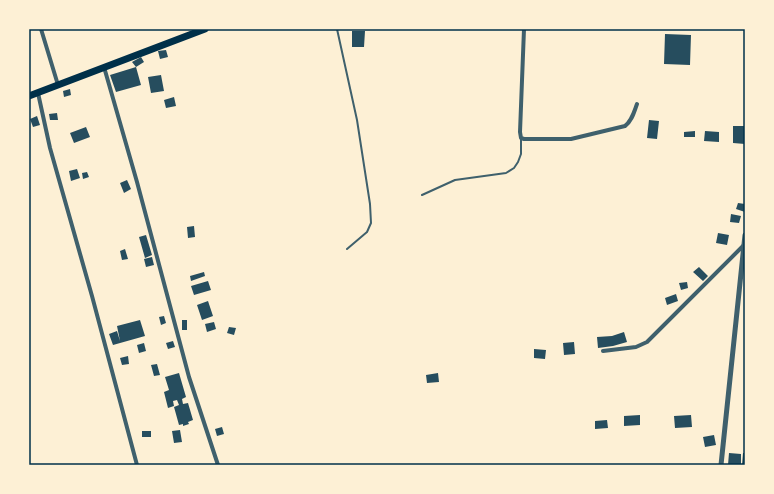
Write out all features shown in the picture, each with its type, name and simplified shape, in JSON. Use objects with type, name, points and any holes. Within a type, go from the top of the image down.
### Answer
[{"type":"main road","points":[[29,96],[205,29]]},
{"type":"street","points":[[41,29],[58,85]]},
{"type":"street","points":[[524,29],[521,138],[526,140],[571,139],[625,126],[632,119],[637,104]]},
{"type":"street","points":[[104,68],[137,182],[189,377],[218,465]]},
{"type":"street","points":[[38,93],[52,155],[92,296],[137,465]]},
{"type":"street","points":[[721,465],[745,235]]},
{"type":"street","points":[[603,351],[636,347],[647,342],[744,245]]},
{"type":"lane","points":[[337,29],[357,120],[370,204],[371,222],[367,232],[347,249]]},
{"type":"lane","points":[[422,195],[455,180],[506,172],[514,168],[521,154],[521,138]]},
{"type":"building","points":[[352,31],[365,31],[364,47],[352,47]]},
{"type":"building","points":[[665,34],[691,35],[690,65],[664,64]]},
{"type":"building","points":[[166,50],[168,57],[160,59],[158,51]]},
{"type":"building","points":[[141,57],[144,62],[136,67],[132,62]]},
{"type":"building","points":[[136,67],[141,85],[116,92],[110,75]]},
{"type":"building","points":[[161,75],[164,91],[151,93],[148,77]]},
{"type":"building","points":[[70,89],[71,95],[64,97],[63,91]]},
{"type":"building","points":[[174,97],[176,106],[166,108],[164,100]]},
{"type":"building","points":[[57,113],[58,120],[50,120],[49,114]]},
{"type":"building","points":[[37,116],[40,125],[33,127],[30,119]]},
{"type":"building","points":[[649,120],[659,121],[657,139],[647,138]]},
{"type":"building","points":[[733,126],[745,126],[745,144],[733,143]]},
{"type":"building","points":[[86,127],[90,137],[74,143],[70,133]]},
{"type":"building","points":[[695,131],[695,137],[684,137],[684,132]]},
{"type":"building","points":[[705,131],[719,132],[719,142],[704,141]]},
{"type":"building","points":[[77,169],[80,178],[71,181],[69,171]]},
{"type":"building","points":[[87,172],[89,177],[83,179],[82,173]]},
{"type":"building","points":[[127,180],[131,189],[124,193],[120,183]]},
{"type":"building","points":[[738,203],[745,204],[745,212],[736,209]]},
{"type":"building","points":[[731,214],[741,216],[739,223],[730,222]]},
{"type":"building","points":[[194,226],[195,237],[188,238],[187,227]]},
{"type":"building","points":[[718,233],[729,235],[727,245],[716,243]]},
{"type":"building","points":[[146,235],[152,255],[145,258],[139,237]]},
{"type":"building","points":[[125,249],[128,259],[122,260],[120,251]]},
{"type":"building","points":[[152,257],[154,265],[146,267],[144,259]]},
{"type":"building","points":[[699,267],[708,276],[703,281],[693,272]]},
{"type":"building","points":[[204,272],[205,276],[191,281],[190,276]]},
{"type":"building","points":[[208,281],[211,290],[194,295],[191,286]]},
{"type":"building","points":[[687,282],[688,288],[681,290],[679,283]]},
{"type":"building","points":[[676,294],[678,301],[667,305],[665,298]]},
{"type":"building","points":[[208,301],[213,316],[202,320],[197,305]]},
{"type":"building","points":[[164,316],[166,323],[161,325],[159,317]]},
{"type":"building","points":[[140,320],[145,336],[113,345],[109,334],[117,331],[120,341],[117,326]]},
{"type":"building","points":[[182,320],[187,320],[187,330],[182,330]]},
{"type":"building","points":[[214,322],[216,329],[207,332],[205,324]]},
{"type":"building","points":[[229,327],[236,328],[234,335],[227,333]]},
{"type":"building","points":[[624,332],[627,342],[598,348],[597,337],[612,336]]},
{"type":"building","points":[[173,341],[175,347],[168,349],[166,343]]},
{"type":"building","points":[[574,342],[575,354],[564,355],[563,343]]},
{"type":"building","points":[[144,343],[146,351],[139,353],[137,345]]},
{"type":"building","points":[[534,349],[546,350],[545,359],[534,358]]},
{"type":"building","points":[[128,356],[129,364],[122,365],[120,358]]},
{"type":"building","points":[[157,364],[160,375],[154,376],[151,365]]},
{"type":"building","points":[[179,373],[186,397],[182,399],[183,404],[188,403],[193,420],[188,422],[189,424],[183,426],[183,424],[179,425],[174,407],[179,405],[177,400],[173,401],[174,406],[168,408],[164,392],[169,390],[165,377]]},
{"type":"building","points":[[438,373],[439,382],[427,383],[426,375]]},
{"type":"building","points":[[640,415],[640,425],[624,426],[624,416]]},
{"type":"building","points":[[691,415],[692,427],[675,428],[674,416]]},
{"type":"building","points":[[607,420],[608,428],[595,429],[595,421]]},
{"type":"building","points":[[222,427],[224,434],[217,436],[215,429]]},
{"type":"building","points":[[180,430],[182,442],[174,443],[172,431]]},
{"type":"building","points":[[142,431],[151,431],[151,437],[142,437]]},
{"type":"building","points":[[714,435],[716,445],[705,447],[703,437]]},
{"type":"building","points":[[729,453],[741,454],[741,465],[728,465]]},
{"type":"building","points":[[743,453],[745,453],[745,465],[742,465]]}]
